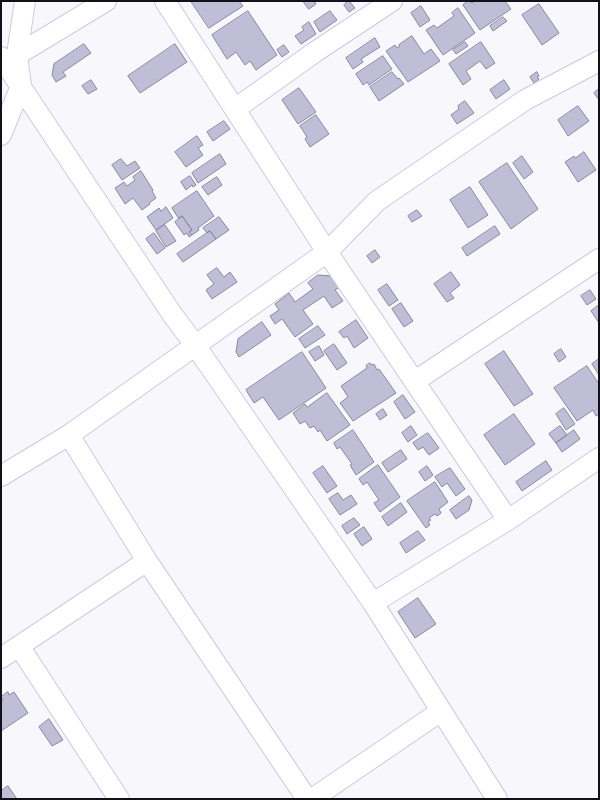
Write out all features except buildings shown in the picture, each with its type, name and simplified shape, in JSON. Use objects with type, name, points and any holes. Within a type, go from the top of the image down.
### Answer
[{"type":"street","points":[[25,1],[9,56],[21,86],[168,307],[196,345],[373,603],[497,799]]},
{"type":"street","points":[[9,56],[106,1]]},
{"type":"street","points":[[165,1],[326,252],[508,520]]},
{"type":"street","points":[[235,109],[315,52],[392,1]]},
{"type":"street","points":[[1,476],[69,435],[326,252],[377,201],[525,100],[599,61]]},
{"type":"street","points":[[1,135],[21,86]]},
{"type":"street","points":[[414,381],[599,259]]},
{"type":"street","points":[[69,435],[147,561],[307,799]]},
{"type":"street","points":[[373,603],[508,520],[599,458]]},
{"type":"street","points":[[1,658],[147,561]]},
{"type":"street","points":[[19,646],[119,799]]},
{"type":"street","points":[[312,799],[441,711]]}]
